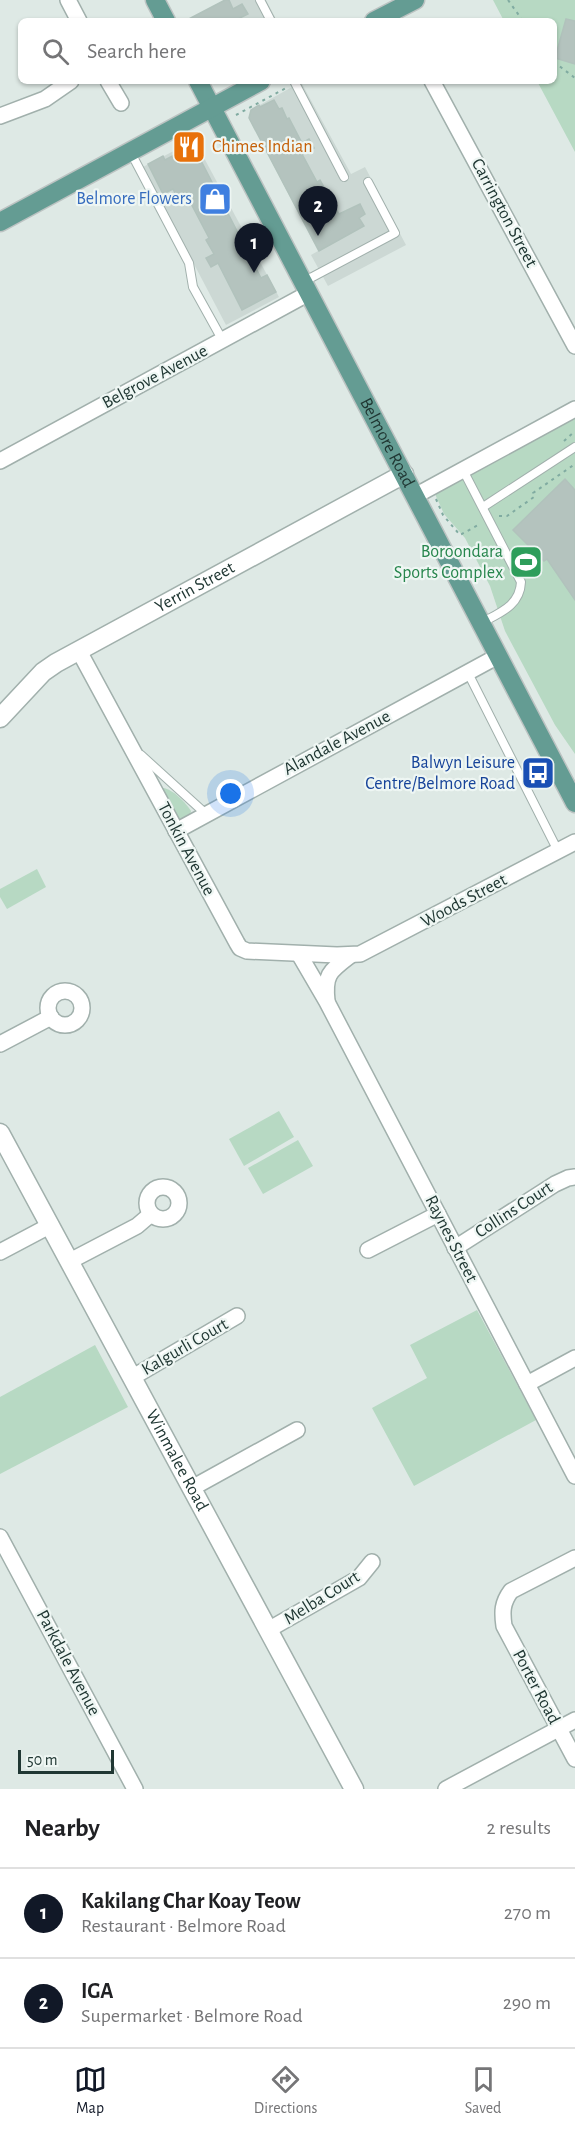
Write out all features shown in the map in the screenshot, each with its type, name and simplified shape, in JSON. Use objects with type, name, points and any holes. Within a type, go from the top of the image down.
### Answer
[{"type":"main road","points":[[155,0],[164,18]]},
{"type":"main road","points":[[397,16],[414,0]]},
{"type":"main road","name":"Belmore Road","points":[[200,84],[575,803]]},
{"type":"main road","points":[[0,222],[256,84]]},
{"type":"street","points":[[68,0],[77,18]]},
{"type":"street","points":[[0,121],[6,113],[52,95],[67,84]]},
{"type":"street","points":[[110,84],[121,103]]},
{"type":"street","name":"Carrington Street","points":[[434,84],[575,346]]},
{"type":"street","name":"Belgrove Avenue","points":[[0,461],[223,340],[306,288]]},
{"type":"street","points":[[415,496],[575,409]]},
{"type":"street","name":"Yerrin Street","points":[[0,718],[43,672],[404,474]]},
{"type":"street","name":"Tonkin Avenue","points":[[78,651],[240,948],[254,952],[351,956]]},
{"type":"street","name":"Alandale Avenue","points":[[176,831],[498,656]]},
{"type":"street","name":"Woods Street","points":[[351,956],[374,948],[575,842]]},
{"type":"street","name":"Raynes Street","points":[[299,954],[327,1002],[575,1476]]},
{"type":"street","points":[[327,1002],[326,979],[333,969],[351,956]]},
{"type":"street","points":[[0,1044],[51,1017]]},
{"type":"street","name":"Winmalee Road","points":[[0,1133],[354,1789]]},
{"type":"street","name":"Collins Court","points":[[455,1248],[555,1184],[575,1177]]},
{"type":"street","points":[[70,1261],[137,1226],[151,1214]]},
{"type":"street","points":[[368,1250],[438,1214]]},
{"type":"street","points":[[0,1252],[51,1225]]},
{"type":"street","name":"Kalgurli Court","points":[[133,1377],[237,1316]]},
{"type":"street","points":[[527,1384],[575,1358]]},
{"type":"street","points":[[192,1488],[297,1430]]},
{"type":"street","name":"Parkdale Avenue","points":[[0,1536],[135,1789]]},
{"type":"street","name":"Porter Road","points":[[575,1558],[511,1591],[505,1600],[502,1613],[504,1626],[575,1759]]},
{"type":"street","name":"Melba Court","points":[[268,1630],[359,1578],[372,1562]]},
{"type":"street","points":[[446,1789],[575,1720]]},
{"type":"lane","points":[[260,0],[269,18]]},
{"type":"lane","points":[[295,84],[344,177]]},
{"type":"lane","points":[[130,151],[189,263],[193,287],[223,340]]},
{"type":"lane","points":[[306,288],[395,233],[368,182]]},
{"type":"lane","points":[[483,507],[575,447]]},
{"type":"lane","points":[[463,470],[520,582],[519,593],[510,607],[481,623]]},
{"type":"lane","points":[[468,673],[558,851]]},
{"type":"lane","points":[[130,745],[206,814]]},
{"type":"path","points":[[508,0],[521,18]]},
{"type":"path","points":[[557,64],[575,78]]},
{"type":"path","points":[[236,115],[290,84]]},
{"type":"shaded area","points":[[225,0],[266,0],[275,18],[191,18]]},
{"type":"shaded area","points":[[297,84],[302,84],[351,174],[365,167],[406,245],[328,286],[311,255],[318,251],[249,118],[251,110]]},
{"type":"shaded area","points":[[189,143],[197,145],[279,297],[226,325],[143,167]]},
{"type":"green space","points":[[493,0],[575,0],[575,152],[539,84],[557,84],[557,18],[502,18]]},
{"type":"green space","name":"Boroondara Sports Complex","points":[[575,417],[575,754],[555,725],[505,631],[490,586],[465,538],[444,514],[435,494]]},
{"type":"green space","points":[[163,788],[183,800],[191,811],[190,815],[182,819],[177,818]]},
{"type":"green space","points":[[37,869],[46,887],[7,909],[0,897],[0,889]]},
{"type":"green space","points":[[279,1111],[294,1137],[244,1166],[229,1139]]},
{"type":"green space","points":[[298,1140],[313,1166],[263,1194],[248,1168]]},
{"type":"green space","points":[[477,1310],[536,1420],[414,1486],[372,1408],[427,1378],[410,1345]]},
{"type":"green space","points":[[95,1345],[128,1407],[0,1474],[0,1397]]},
{"type":"building","points":[[225,0],[229,0],[233,9],[242,4],[248,14],[240,18],[191,18]]},
{"type":"building","points":[[566,19],[575,21],[575,64],[557,59]]},
{"type":"building","points":[[274,100],[279,109],[282,108],[287,119],[289,118],[302,143],[309,139],[314,148],[302,154],[317,182],[320,180],[339,214],[360,204],[365,214],[359,218],[364,226],[319,251],[249,118],[251,110]]},
{"type":"building","points":[[193,145],[261,278],[267,275],[276,292],[242,310],[218,263],[211,267],[206,258],[214,254],[206,240],[209,238],[187,196],[179,201],[173,189],[163,194],[148,164],[163,156],[165,160]]},
{"type":"building","points":[[565,479],[575,490],[575,600],[547,559],[544,561],[513,530]]},
{"type":"place","name":"Chimes Indian","points":[[189,147]]},
{"type":"place","name":"Belmore Flowers","points":[[215,199]]},
{"type":"place","name":"IGA","points":[[318,236]]},
{"type":"place","name":"Kakilang Char Koay Teow","points":[[254,273]]},
{"type":"place","name":"Boroondara Sports Complex","points":[[526,562]]},
{"type":"place","name":"Balwyn Leisure Centre/Belmore Road","points":[[538,773]]}]
